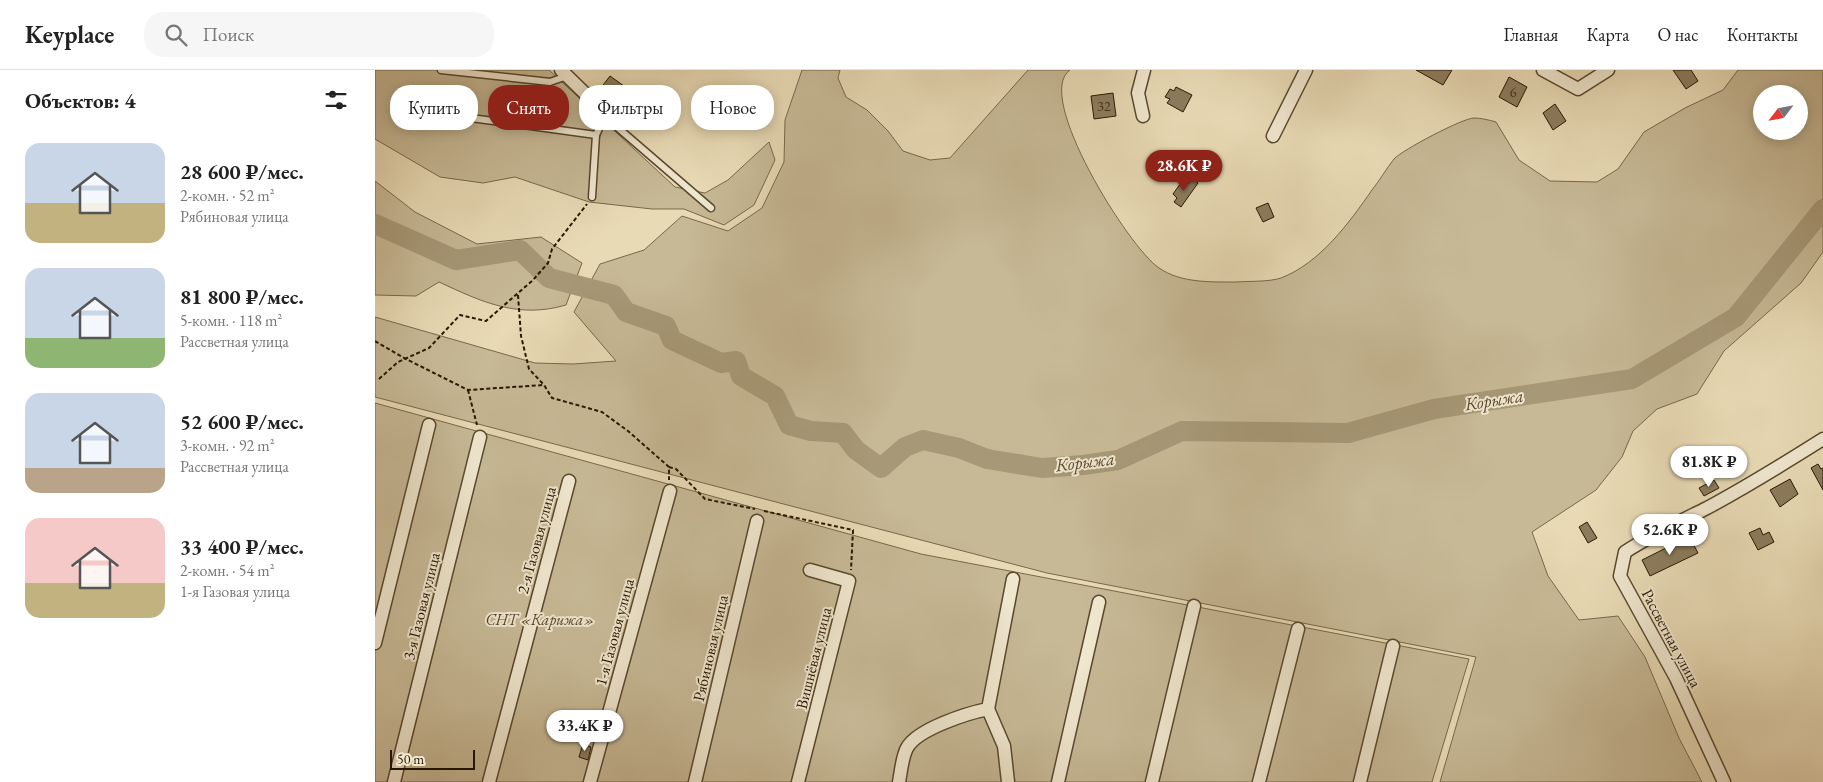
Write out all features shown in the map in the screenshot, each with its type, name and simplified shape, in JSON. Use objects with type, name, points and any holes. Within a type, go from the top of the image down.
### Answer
[{"type":"street","points":[[1143,116],[1138,93],[1144,70]]},
{"type":"street","points":[[1273,136],[1306,70]]},
{"type":"street","points":[[1543,70],[1578,89],[1608,70]]},
{"type":"street","points":[[564,73],[579,88]]},
{"type":"street","points":[[375,643],[429,425]]},
{"type":"street","name":"3-я Газовая улица","points":[[394,782],[480,437]]},
{"type":"street","name":"Рассветная улица","points":[[1725,782],[1676,678],[1620,576],[1625,552],[1651,535],[1708,507],[1799,456],[1823,440]]},
{"type":"street","name":"2-я Газовая улица","points":[[489,782],[569,481]]},
{"type":"street","name":"1-я Газовая улица","points":[[590,782],[670,491]]},
{"type":"street","name":"Рябиновая улица","points":[[695,782],[757,521]]},
{"type":"street","name":"Вишнёвая улица","points":[[798,782],[849,581],[810,570]]},
{"type":"street","points":[[1008,782],[1004,746],[988,709],[1013,579]]},
{"type":"street","points":[[1058,782],[1099,602]]},
{"type":"street","points":[[1152,782],[1195,606]]},
{"type":"street","points":[[1259,782],[1298,629]]},
{"type":"street","points":[[1360,782],[1393,646]]},
{"type":"street","points":[[899,782],[907,747],[925,732],[950,720],[988,709]]},
{"type":"lane","points":[[441,70],[550,82],[564,73]]},
{"type":"lane","points":[[478,119],[596,135]]},
{"type":"lane","points":[[592,197],[596,135],[598,130]]},
{"type":"lane","points":[[620,130],[711,208]]},
{"type":"path","points":[[379,379],[404,358],[429,348],[460,315],[486,321],[533,280],[547,263],[553,249],[592,197]]},
{"type":"path","points":[[517,293],[521,336],[529,369],[553,398],[602,412],[628,431],[669,467],[676,469],[705,499],[853,530],[851,571]]},
{"type":"path","points":[[375,341],[404,358],[468,390],[544,385]]},
{"type":"path","points":[[468,390],[480,437]]},
{"type":"path","points":[[669,467],[670,491]]},
{"type":"green space","points":[[375,70],[549,70],[565,85],[488,85],[488,130],[569,130],[569,89],[579,98],[579,130],[614,130],[675,187],[705,193],[728,180],[769,142],[775,160],[754,205],[724,225],[684,209],[652,209],[589,202],[515,177],[483,183],[440,177],[375,139]]},
{"type":"green space","points":[[802,70],[840,70],[838,78],[846,97],[867,110],[888,131],[903,151],[930,160],[950,158],[1028,70],[1070,70],[1062,85],[1064,109],[1074,138],[1089,171],[1108,203],[1145,255],[1159,268],[1168,273],[1196,281],[1236,282],[1271,280],[1281,278],[1308,263],[1333,241],[1394,159],[1420,142],[1468,119],[1477,118],[1496,122],[1519,160],[1550,181],[1597,182],[1618,169],[1644,132],[1685,108],[1723,90],[1738,70],[1823,70],[1823,252],[1801,283],[1724,351],[1697,394],[1657,409],[1633,431],[1622,457],[1596,490],[1532,532],[1548,576],[1579,620],[1618,616],[1645,657],[1679,738],[1702,782],[1440,782],[1476,657],[1047,573],[375,397],[375,317],[535,363],[573,364],[616,361],[574,312],[600,264],[644,250],[682,216],[728,231],[762,208],[784,162],[785,120]]},
{"type":"green space","points":[[375,181],[415,212],[477,244],[541,237],[582,263],[566,305],[549,309],[516,309],[485,302],[439,282],[416,296],[375,295]]},
{"type":"green space","name":"СНТ «Карижа»","points":[[375,403],[921,554],[1469,659],[1432,782],[375,782]]},
{"type":"building","points":[[1416,70],[1452,70],[1443,85]]},
{"type":"building","points":[[1673,70],[1691,70],[1698,81],[1686,89]]},
{"type":"building","points":[[610,76],[623,85],[603,85]]},
{"type":"building","points":[[1509,77],[1527,87],[1517,107],[1499,97]]},
{"type":"building","points":[[1176,87],[1192,95],[1183,112],[1167,103],[1170,99],[1165,97],[1170,89],[1174,91]]},
{"type":"building","points":[[1113,93],[1116,116],[1094,119],[1091,96]]},
{"type":"building","points":[[1555,104],[1566,121],[1553,130],[1543,113]]},
{"type":"building","points":[[1192,178],[1198,183],[1181,207],[1174,202],[1177,198],[1173,194],[1183,180],[1188,184]]},
{"type":"building","points":[[1268,203],[1274,217],[1263,222],[1256,208]]},
{"type":"building","points":[[1818,464],[1821,469],[1823,468],[1823,490],[1811,468]]},
{"type":"building","points":[[1790,479],[1798,494],[1780,507],[1770,490]]},
{"type":"building","points":[[1714,480],[1719,488],[1704,496],[1699,488]]},
{"type":"building","points":[[1587,522],[1597,538],[1588,543],[1579,527]]},
{"type":"building","points":[[1760,528],[1763,535],[1769,532],[1774,542],[1758,550],[1749,533]]},
{"type":"building","points":[[1689,536],[1698,553],[1650,576],[1642,560],[1672,545],[1671,542]]},
{"type":"building","points":[[583,744],[591,747],[588,760],[579,757]]},
{"type":"waterway","name":"Корыжа","points":[[375,224],[456,260],[520,250],[549,278],[614,295],[626,312],[666,326],[672,340],[721,363],[736,361],[741,376],[775,396],[789,425],[811,431],[843,433],[856,450],[881,468],[905,447],[923,440],[959,448],[987,459],[1042,468],[1118,460],[1182,431],[1348,433],[1434,409],[1632,379],[1736,317],[1823,209]]}]
